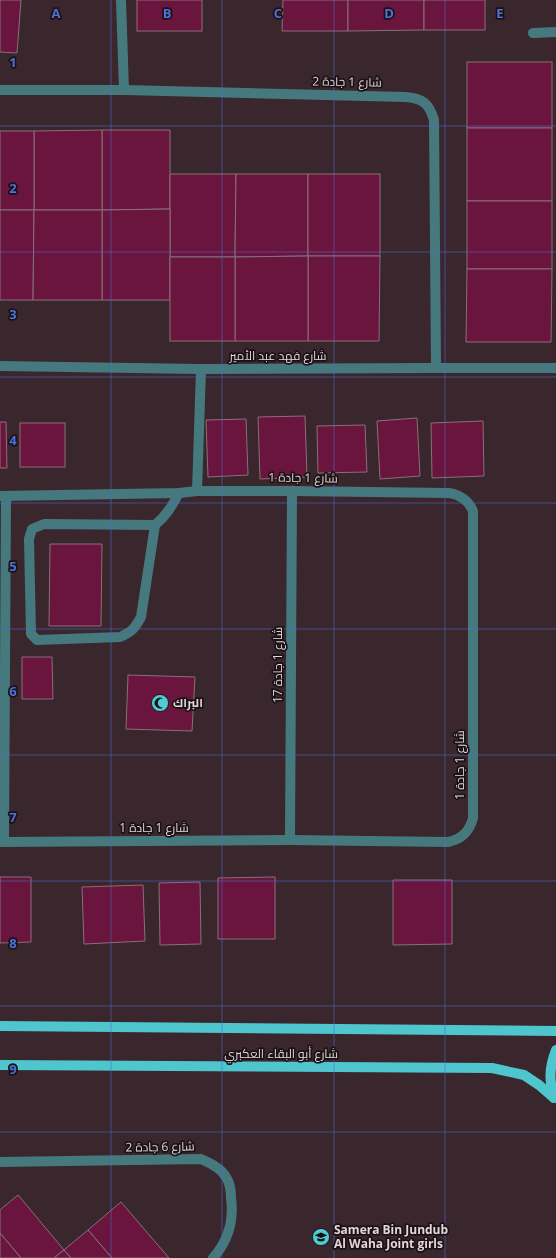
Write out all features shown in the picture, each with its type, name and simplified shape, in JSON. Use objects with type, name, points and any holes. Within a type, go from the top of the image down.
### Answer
[{"type":"main road","name":"شارع أبو البقاء العكبري","points":[[0,1026],[556,1031]]},
{"type":"main road","points":[[555,1100],[550,1082],[551,1066],[556,1050]]},
{"type":"main road","name":"شارع أبو البقاء العكبري","points":[[0,1065],[492,1068],[524,1075],[555,1100]]},
{"type":"street","points":[[121,0],[124,90]]},
{"type":"street","points":[[533,33],[556,32]]},
{"type":"street","name":"شارع 1 جادة 2","points":[[0,90],[124,90],[415,97],[424,102],[431,110],[434,120],[436,368]]},
{"type":"street","name":"شارع فهد عبد الأمير","points":[[0,366],[202,369],[556,368]]},
{"type":"street","points":[[197,491],[202,369]]},
{"type":"street","name":"شارع 1 جادة 1","points":[[2,842],[290,840],[448,842],[457,840],[465,834],[470,827],[473,818],[473,511],[470,504],[464,498],[449,493],[292,491],[197,491],[179,493],[3,496]]},
{"type":"street","name":"شارع 1 جادة 17","points":[[290,840],[292,491]]},
{"type":"street","points":[[155,525],[44,524],[32,529],[29,540],[31,634],[37,640],[120,636],[129,633],[137,626],[142,617],[155,525],[172,507],[179,493]]},
{"type":"street","points":[[2,842],[3,496]]},
{"type":"street","name":"شارع 6 جادة 2","points":[[0,1162],[201,1159],[219,1169],[226,1176],[230,1187],[233,1209],[227,1237],[213,1258]]},
{"type":"building","points":[[0,0],[21,0],[17,53],[0,52]]},
{"type":"building","points":[[137,0],[202,0],[202,31],[137,31]]},
{"type":"building","points":[[283,0],[348,0],[348,31],[282,31]]},
{"type":"building","points":[[348,0],[424,0],[424,30],[348,31]]},
{"type":"building","points":[[424,0],[485,0],[485,30],[424,30]]},
{"type":"building","points":[[467,62],[552,62],[552,128],[467,128]]},
{"type":"building","points":[[467,128],[552,128],[552,201],[467,201]]},
{"type":"building","points":[[102,130],[170,130],[170,209],[102,210]]},
{"type":"building","points":[[102,130],[102,210],[34,210],[34,131]]},
{"type":"building","points":[[0,131],[34,131],[34,210],[0,210]]},
{"type":"building","points":[[170,174],[236,174],[235,257],[170,257]]},
{"type":"building","points":[[236,174],[308,174],[308,256],[235,257]]},
{"type":"building","points":[[308,174],[380,174],[380,256],[308,256]]},
{"type":"building","points":[[467,201],[552,201],[552,269],[467,269]]},
{"type":"building","points":[[170,209],[170,300],[102,300],[102,210]]},
{"type":"building","points":[[0,210],[34,210],[33,300],[0,300]]},
{"type":"building","points":[[34,210],[102,210],[102,300],[33,300]]},
{"type":"building","points":[[308,256],[380,256],[379,341],[308,341]]},
{"type":"building","points":[[308,256],[308,341],[235,341],[235,257]]},
{"type":"building","points":[[170,257],[235,257],[235,341],[170,341]]},
{"type":"building","points":[[467,269],[552,269],[551,342],[466,342]]},
{"type":"building","points":[[305,416],[307,477],[260,479],[258,417]]},
{"type":"building","points":[[417,418],[420,476],[380,479],[377,421]]},
{"type":"building","points":[[246,419],[248,475],[208,477],[206,420]]},
{"type":"building","points":[[483,421],[484,476],[432,478],[431,423]]},
{"type":"building","points":[[0,422],[6,422],[7,468],[0,468]]},
{"type":"building","points":[[20,423],[65,423],[65,467],[20,467]]},
{"type":"building","points":[[365,425],[367,472],[318,473],[317,426]]},
{"type":"building","points":[[50,544],[102,544],[101,626],[49,626]]},
{"type":"building","points":[[22,657],[52,657],[53,699],[22,699]]},
{"type":"building","name":"البراك","points":[[128,675],[195,677],[192,731],[126,729]]},
{"type":"building","points":[[0,877],[31,877],[31,942],[0,943]]},
{"type":"building","points":[[275,877],[275,939],[218,939],[218,878]]},
{"type":"building","points":[[393,880],[452,880],[452,944],[393,945]]},
{"type":"building","points":[[200,882],[201,944],[160,945],[159,883]]},
{"type":"building","points":[[143,885],[145,941],[84,944],[82,887]]},
{"type":"building","points":[[18,1195],[64,1250],[54,1258],[21,1258],[0,1233],[0,1210]]},
{"type":"building","points":[[121,1202],[169,1258],[112,1258],[88,1230]]},
{"type":"building","points":[[88,1230],[112,1258],[71,1258],[64,1250]]},
{"type":"building","points":[[0,1233],[21,1258],[0,1258]]},
{"type":"building","points":[[64,1250],[71,1258],[54,1258]]},
{"type":"place","name":"البراك","points":[[160,703]]},
{"type":"place","name":"Samera Bin Jundub Al Waha Joint girls","points":[[321,1237]]}]
